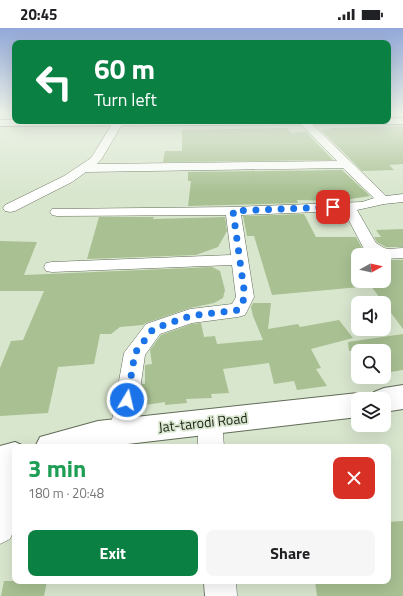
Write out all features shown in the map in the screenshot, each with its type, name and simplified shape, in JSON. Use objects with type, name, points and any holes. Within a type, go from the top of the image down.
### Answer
[{"type":"main road","points":[[391,399],[403,397]]},
{"type":"main road","name":"Jat-tarodi Road","points":[[61,444],[98,434],[122,431],[211,434],[351,405]]},
{"type":"main road","points":[[0,461],[12,457]]},
{"type":"street","points":[[10,208],[68,179],[95,160],[107,140]]},
{"type":"street","points":[[321,140],[383,200]]},
{"type":"street","points":[[83,168],[345,164]]},
{"type":"street","points":[[56,212],[233,211],[363,206],[383,200],[403,198]]},
{"type":"street","points":[[348,206],[370,246],[383,254],[403,253]]},
{"type":"street","points":[[122,431],[135,353],[153,329],[190,316],[238,310],[245,297],[233,211]]},
{"type":"street","points":[[52,267],[240,260]]},
{"type":"street","points":[[0,529],[12,481]]},
{"type":"street","points":[[220,584],[221,596]]},
{"type":"building","points":[[182,140],[313,140],[333,160],[163,162],[165,151],[182,151]]},
{"type":"building","points":[[331,140],[403,140],[403,164],[389,165],[394,170],[362,171]]},
{"type":"building","points":[[342,170],[370,196],[338,201],[297,200],[298,203],[188,206],[191,181],[188,181],[188,172]]},
{"type":"building","points":[[304,214],[316,237],[356,237],[362,248],[351,248],[351,288],[272,295],[254,236],[247,236],[243,216]]},
{"type":"building","points":[[99,217],[154,217],[153,219],[225,217],[227,231],[218,247],[196,255],[87,259]]},
{"type":"building","points":[[403,229],[403,247],[386,247],[377,242],[374,237],[381,237],[376,230]]},
{"type":"building","points":[[0,241],[37,242],[24,275],[212,267],[220,271],[225,290],[223,298],[214,303],[190,308],[143,325],[120,327],[111,334],[100,334],[94,364],[58,367],[48,413],[0,416],[0,368],[11,341],[23,340],[44,291],[0,291]]},
{"type":"building","points":[[391,260],[403,260],[403,329],[391,313],[391,296],[378,296],[372,288],[391,288]]},
{"type":"building","points":[[253,303],[271,303],[268,329],[298,324],[300,327],[339,320],[353,338],[311,349],[321,368],[316,369],[327,386],[297,390],[294,381],[274,384],[269,363],[223,369],[229,393],[211,394],[212,398],[186,399],[187,403],[165,405],[165,402],[139,406],[142,384],[145,384],[145,365],[152,364],[150,350],[161,335],[192,324],[201,323],[204,337],[215,336],[217,344],[263,340],[251,307]]},
{"type":"building","points":[[403,334],[403,370],[391,372],[391,344],[351,344],[351,351],[349,351],[348,342]]},
{"type":"building","points":[[403,521],[403,596],[317,596],[315,584],[391,584],[391,522]]},
{"type":"building","points":[[4,581],[12,581],[12,584],[46,584],[44,596],[1,596]]},
{"type":"route","points":[[127,400],[135,353],[153,329],[190,316],[238,310],[245,297],[233,211],[333,207]]}]
